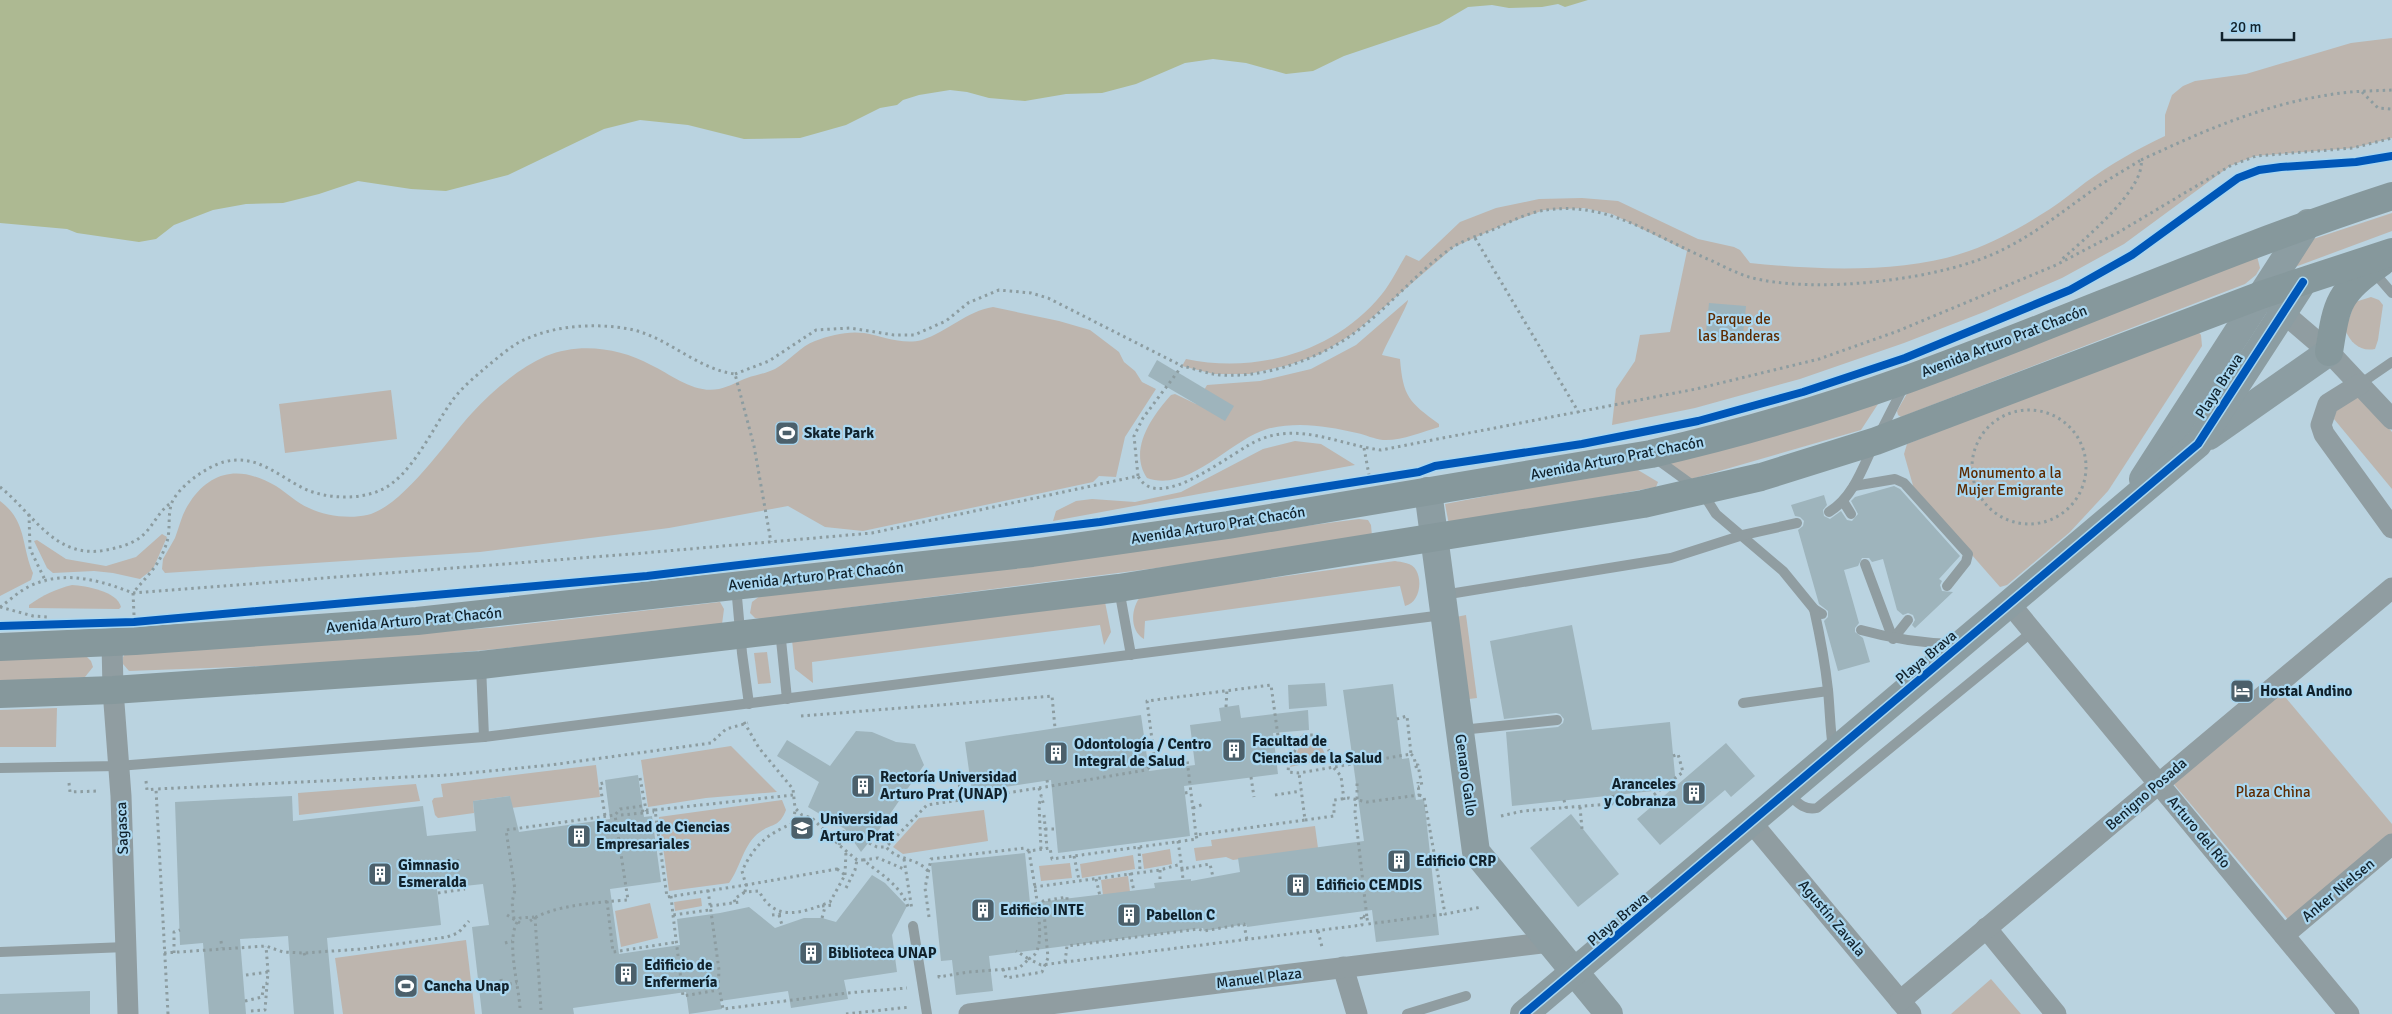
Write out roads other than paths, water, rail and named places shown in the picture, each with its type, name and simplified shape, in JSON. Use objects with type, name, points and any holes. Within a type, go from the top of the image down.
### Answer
[{"type":"main road","name":"Avenida Arturo Prat Chacón","points":[[0,647],[112,642],[417,621],[1032,553],[1228,525],[1650,454],[1708,441],[1908,379],[2308,223],[2392,196]]},
{"type":"main road","points":[[0,694],[113,690],[480,665],[1119,588],[1643,504],[1702,492],[1769,475],[1876,441],[2261,295],[2385,258]]},
{"type":"main road","points":[[2329,352],[2335,311],[2346,292],[2385,258]]},
{"type":"street","name":"Playa Brava","points":[[2126,505],[2308,223]]},
{"type":"street","name":"Playa Brava","points":[[1524,1014],[1788,793],[2198,444],[2303,282]]},
{"type":"street","points":[[2261,295],[2283,311],[2329,352],[2392,419]]},
{"type":"street","points":[[2198,444],[2329,352]]},
{"type":"street","points":[[2360,384],[2328,404],[2321,425],[2324,434],[2392,528]]},
{"type":"street","name":"Genaro Gallo","points":[[1428,491],[1476,852],[1609,1014]]},
{"type":"street","name":"Benigno Posada","points":[[1906,1007],[1986,928],[2158,782],[2392,588]]},
{"type":"street","name":"Arturo del Río","points":[[2010,604],[2349,1014]]},
{"type":"street","name":"Sagasca","points":[[112,642],[113,690],[121,796],[128,1014]]},
{"type":"street","name":"Agustín Zavala","points":[[1752,823],[1906,1007]]},
{"type":"street","name":"Anker Nielsen","points":[[2284,935],[2392,844]]},
{"type":"street","points":[[1986,928],[2056,1014]]},
{"type":"street","name":"Manuel Plaza","points":[[969,1014],[1019,1011],[1343,967],[1550,942]]},
{"type":"street","points":[[1343,967],[1357,1014]]},
{"type":"lane","points":[[2385,258],[2392,293]]},
{"type":"lane","points":[[2360,384],[2392,362]]},
{"type":"lane","points":[[1829,512],[1844,501],[1854,486],[1908,379]]},
{"type":"lane","points":[[1650,454],[1702,492],[1716,514],[1743,535],[1783,572],[1818,611],[1828,691],[1829,724],[1834,753]]},
{"type":"lane","points":[[1854,486],[1895,479],[1904,483],[1968,554],[1966,562],[1947,586]]},
{"type":"lane","points":[[1844,501],[1851,514]]},
{"type":"lane","points":[[0,768],[118,766],[484,737],[1131,655],[1443,605],[1671,558],[1743,535],[1797,523]]},
{"type":"lane","points":[[1865,564],[1893,639]]},
{"type":"lane","points":[[736,585],[749,704]]},
{"type":"lane","points":[[1119,588],[1131,655]]},
{"type":"lane","points":[[1893,639],[1908,620]]},
{"type":"lane","points":[[780,630],[788,699]]},
{"type":"lane","points":[[1861,630],[1893,639],[1918,643],[1963,644]]},
{"type":"lane","points":[[1788,793],[1802,806],[1810,810],[1817,808],[2033,631]]},
{"type":"lane","points":[[480,665],[484,737]]},
{"type":"lane","points":[[1743,703],[1828,691]]},
{"type":"lane","points":[[1460,730],[1557,720]]},
{"type":"lane","points":[[913,926],[927,1014]]},
{"type":"lane","points":[[0,952],[126,946]]},
{"type":"lane","points":[[1407,1014],[1466,996]]},
{"type":"place","name":"Skate Park","points":[[787,433]]},
{"type":"place","name":"Hostal Andino","points":[[2242,691]]},
{"type":"place","name":"Facultad de Ciencias de la Salud","points":[[1234,750]]},
{"type":"place","name":"Odontología / Centro Integral de Salud","points":[[1056,753]]},
{"type":"place","name":"Rectoría Universidad Arturo Prat (UNAP)","points":[[863,786]]},
{"type":"place","name":"Aranceles y Cobranza","points":[[1694,793]]},
{"type":"place","name":"Universidad Arturo Prat","points":[[802,828]]},
{"type":"place","name":"Facultad de Ciencias Empresariales","points":[[579,836]]},
{"type":"place","name":"Edificio CRP","points":[[1399,861]]},
{"type":"place","name":"Gimnasio Esmeralda","points":[[380,874]]},
{"type":"place","name":"Edificio CEMDIS","points":[[1298,885]]},
{"type":"place","name":"Edificio INTE","points":[[983,910]]},
{"type":"place","name":"Pabellon C","points":[[1129,915]]},
{"type":"place","name":"Biblioteca UNAP","points":[[811,953]]},
{"type":"place","name":"Edificio de Enfermería","points":[[626,974]]},
{"type":"place","name":"Cancha Unap","points":[[406,986]]},
{"type":"park label","name":"Parque de las Banderas","points":[[1739,328]]},
{"type":"park label","name":"Monumento a la Mujer Emigrante","points":[[2010,482]]},
{"type":"park label","name":"Plaza China","points":[[2273,792]]}]
